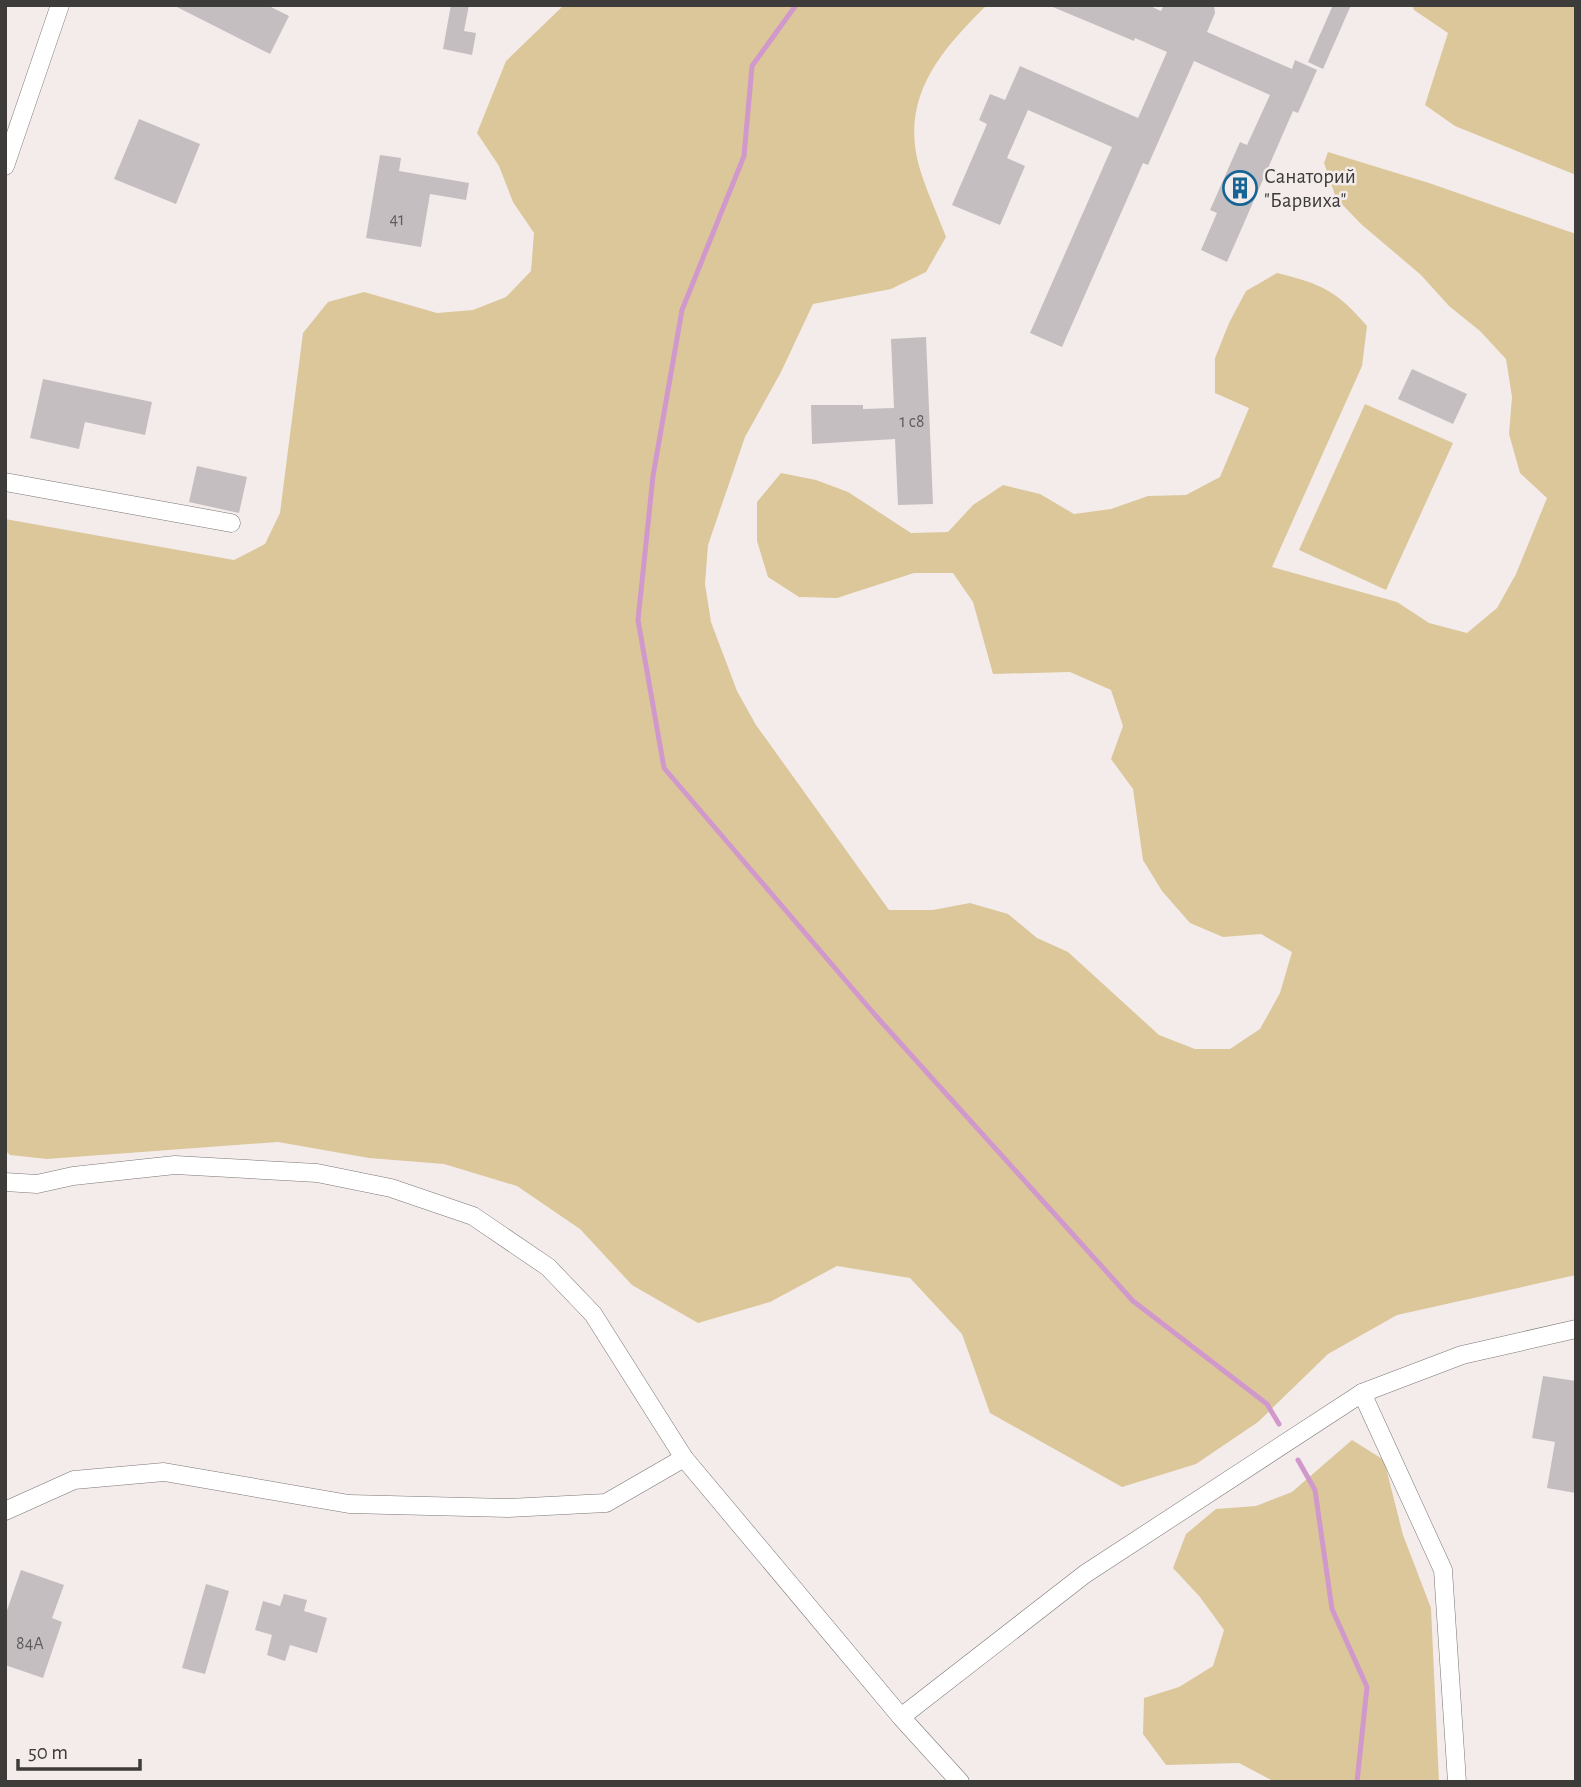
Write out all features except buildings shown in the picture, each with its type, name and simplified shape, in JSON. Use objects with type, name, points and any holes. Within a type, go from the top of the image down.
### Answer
[{"type":"street","points":[[5,166],[60,5]]},
{"type":"street","points":[[5,482],[231,523]]},
{"type":"street","points":[[5,1182],[37,1184],[73,1176],[175,1165],[317,1173],[391,1188],[472,1216],[548,1267],[593,1314],[684,1458],[901,1717],[960,1782]]},
{"type":"street","points":[[901,1717],[1086,1574],[1362,1393],[1462,1355],[1576,1329]]},
{"type":"street","points":[[1362,1393],[1443,1570],[1457,1782]]},
{"type":"street","points":[[5,1511],[74,1480],[164,1472],[349,1504],[508,1508],[606,1503],[684,1458]]},
{"type":"shaded area","points":[[564,5],[987,5],[954,39],[940,58],[920,97],[915,118],[919,166],[946,237],[926,272],[891,289],[813,304],[781,372],[745,437],[708,545],[705,584],[711,622],[737,691],[756,725],[889,910],[933,910],[970,903],[1008,914],[1037,938],[1068,952],[1159,1035],[1195,1049],[1230,1049],[1260,1029],[1280,993],[1292,952],[1261,934],[1223,937],[1190,923],[1162,891],[1143,860],[1133,789],[1111,759],[1123,726],[1111,690],[1070,672],[993,674],[973,602],[953,573],[914,573],[837,598],[799,597],[768,577],[757,541],[757,502],[781,473],[816,480],[848,492],[911,533],[948,532],[973,505],[1003,485],[1040,494],[1074,514],[1111,509],[1148,496],[1186,495],[1220,477],[1249,408],[1215,393],[1215,358],[1229,323],[1246,291],[1277,273],[1328,290],[1347,304],[1367,326],[1362,366],[1272,567],[1397,602],[1429,623],[1467,633],[1497,608],[1516,574],[1547,498],[1520,473],[1509,434],[1512,397],[1506,359],[1480,331],[1449,306],[1421,275],[1361,224],[1336,198],[1324,163],[1328,152],[1429,183],[1576,234],[1576,1275],[1397,1315],[1328,1354],[1258,1422],[1196,1464],[1122,1487],[990,1413],[962,1334],[910,1278],[837,1266],[770,1302],[698,1323],[632,1285],[580,1229],[517,1186],[444,1164],[369,1158],[278,1142],[47,1159],[10,1155],[5,1150],[5,519],[234,560],[265,544],[280,513],[303,333],[328,302],[364,292],[437,313],[473,310],[506,297],[531,271],[534,233],[513,202],[499,166],[477,133],[506,61]]},
{"type":"shaded area","points":[[1412,5],[1576,5],[1576,175],[1455,126],[1425,105],[1448,33],[1414,10]]},
{"type":"shaded area","points":[[1365,404],[1453,443],[1386,590],[1299,550]]},
{"type":"shaded area","points":[[1352,1440],[1384,1460],[1403,1535],[1431,1608],[1439,1782],[1275,1782],[1239,1763],[1166,1765],[1143,1734],[1144,1698],[1179,1687],[1213,1666],[1224,1630],[1200,1597],[1173,1568],[1186,1534],[1216,1509],[1256,1506],[1292,1492]]},
{"type":"waterway","points":[[796,5],[752,66],[744,156],[682,310],[653,476],[638,620],[664,768],[876,1016],[1133,1301],[1267,1404],[1279,1424]]},
{"type":"waterway","points":[[1298,1460],[1315,1490],[1332,1609],[1367,1687],[1357,1782]]},
{"type":"place","name":"Санаторий \"Барвиха\"","points":[[1240,188]]}]
